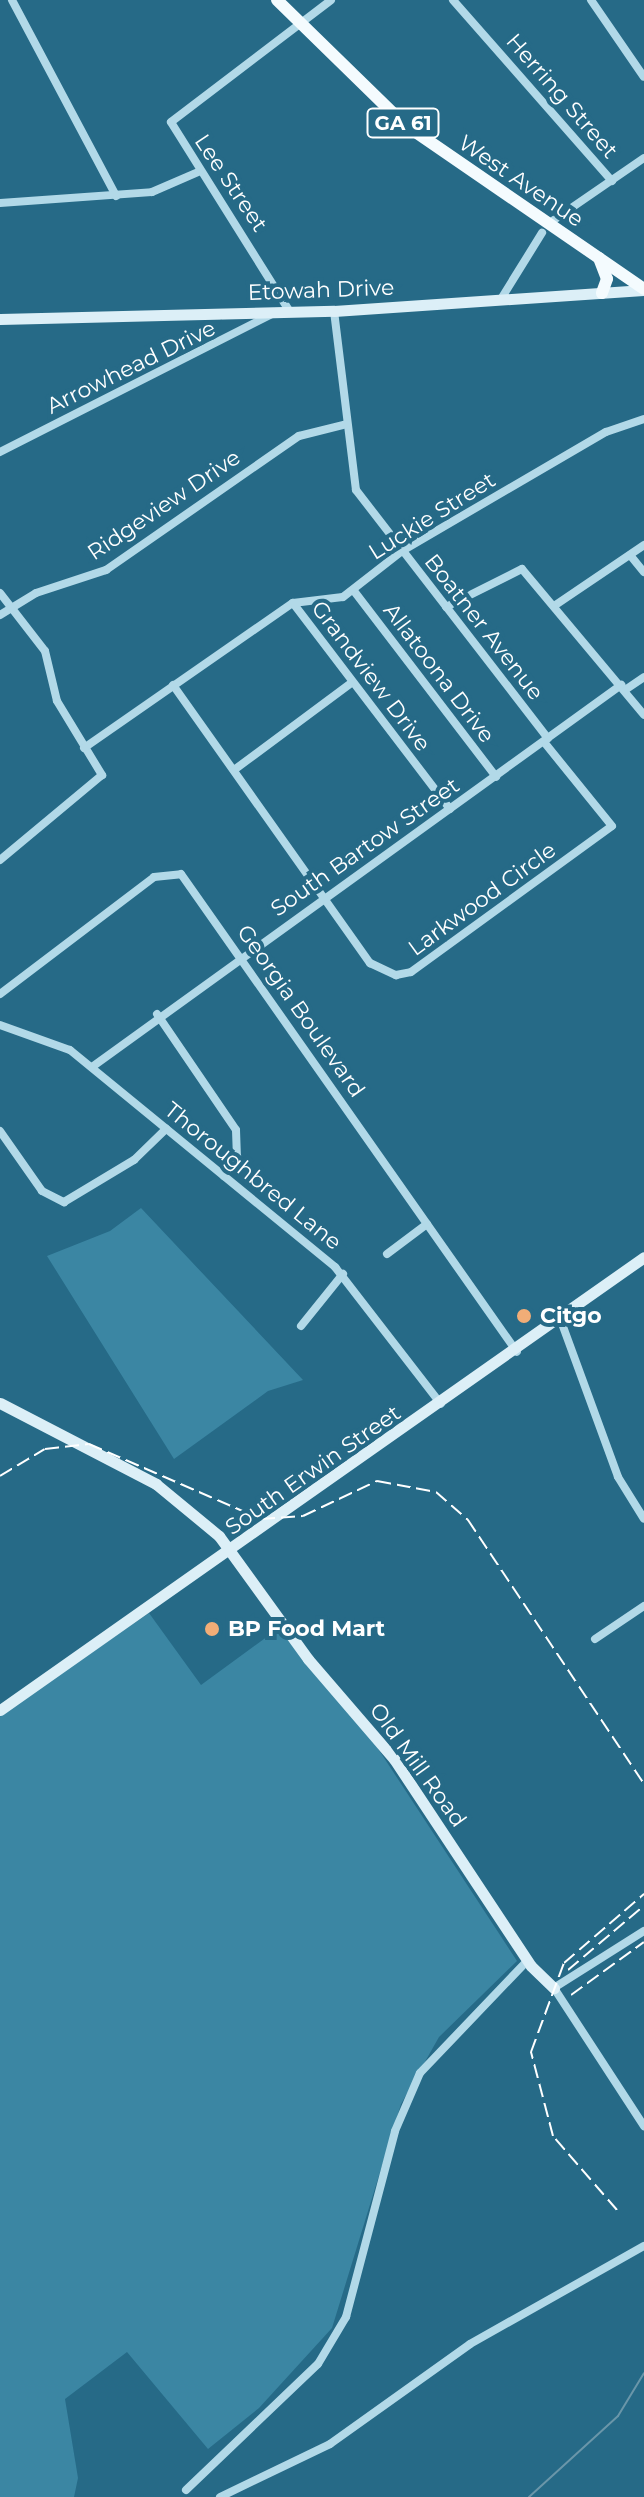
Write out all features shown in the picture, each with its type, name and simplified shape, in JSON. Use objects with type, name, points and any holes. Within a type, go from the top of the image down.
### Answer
[{"type":"main road","name":"West Avenue","points":[[277,0],[384,107],[544,229],[599,258],[644,289]]},
{"type":"main road","points":[[599,258],[607,279],[602,293]]},
{"type":"street","points":[[12,0],[116,196]]},
{"type":"street","name":"Lee Street","points":[[290,312],[198,172],[171,122],[331,0]]},
{"type":"street","name":"Herring Street","points":[[453,0],[612,181]]},
{"type":"street","points":[[591,0],[644,77]]},
{"type":"street","points":[[501,299],[544,229],[644,158]]},
{"type":"street","points":[[0,203],[152,192],[198,172]]},
{"type":"street","name":"Etowah Drive","points":[[0,319],[334,311],[644,289]]},
{"type":"street","name":"Boatner Avenue","points":[[334,311],[356,490],[612,826]]},
{"type":"street","name":"Arrowhead Drive","points":[[0,452],[276,312]]},
{"type":"street","name":"Luckie Street","points":[[84,748],[293,603],[354,591],[402,551],[606,432],[644,419]]},
{"type":"street","name":"Ridgeview Drive","points":[[0,615],[11,606],[106,570],[295,439],[347,424]]},
{"type":"street","points":[[554,606],[644,545]]},
{"type":"street","points":[[630,555],[644,572]]},
{"type":"street","points":[[446,607],[522,569],[644,715]]},
{"type":"street","name":"Allatoona Drive","points":[[354,591],[496,777]]},
{"type":"street","points":[[0,593],[45,651],[57,701],[100,782],[0,860]]},
{"type":"street","name":"Grandview Drive","points":[[293,603],[450,809]]},
{"type":"street","name":"South Bartow Street","points":[[92,1067],[157,1014],[325,899],[546,740],[644,677]]},
{"type":"street","points":[[234,770],[351,683]]},
{"type":"street","name":"Larkwood Circle","points":[[173,685],[370,963],[383,972],[411,972],[612,826]]},
{"type":"street","name":"Georgia Boulevard","points":[[0,994],[167,871],[187,879],[517,1352]]},
{"type":"street","points":[[157,1014],[235,1126],[237,1156],[224,1176]]},
{"type":"street","name":"Thoroughbred Lane","points":[[0,1025],[46,1036],[92,1067],[343,1274],[442,1405]]},
{"type":"street","points":[[0,1131],[42,1191],[64,1202],[134,1160],[166,1129]]},
{"type":"street","points":[[387,1254],[427,1224]]},
{"type":"street","name":"South Erwin Street","points":[[0,1710],[442,1405],[561,1321],[644,1257]]},
{"type":"street","points":[[301,1326],[343,1274]]},
{"type":"street","points":[[561,1321],[618,1477],[644,1519]]},
{"type":"street","name":"Old Mill Road","points":[[0,1403],[156,1484],[232,1551],[313,1666],[394,1759],[528,1960],[554,1988]]},
{"type":"street","points":[[595,1639],[644,1606]]},
{"type":"street","points":[[644,1931],[554,1988],[644,2126]]},
{"type":"street","points":[[186,2490],[318,2364],[346,2317],[395,2131],[420,2073],[528,1960]]},
{"type":"street","points":[[220,2497],[330,2444],[470,2344],[644,2246]]},
{"type":"shaded area","points":[[141,1208],[303,1380],[268,1391],[174,1459],[47,1256],[110,1231]]},
{"type":"shaded area","points":[[149,1613],[201,1685],[275,1631],[287,1639],[373,1741],[517,1961],[439,2037],[401,2104],[332,2328],[259,2408],[208,2449],[127,2352],[65,2399],[78,2478],[74,2497],[0,2497],[0,1716]]},
{"type":"waterway","points":[[529,2497],[618,2416],[644,2373]]},
{"type":"railway","points":[[0,1476],[45,1449],[89,1444],[261,1519],[303,1516],[377,1481],[436,1492],[468,1520],[644,1784]]},
{"type":"railway","points":[[617,2210],[553,2136],[531,2052],[564,1963],[644,1894]]},
{"type":"railway","points":[[568,1970],[641,1908]]},
{"type":"railway","points":[[571,1995],[644,1942]]},
{"type":"place","name":"Citgo","points":[[524,1316]]},
{"type":"place","name":"BP Food Mart","points":[[212,1629]]}]
